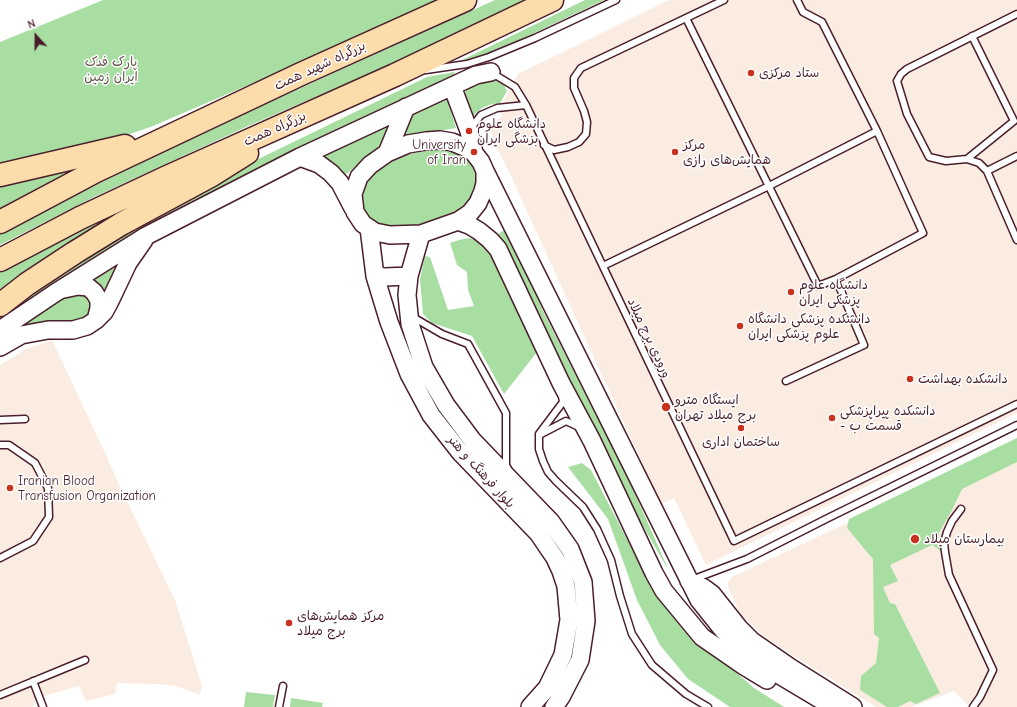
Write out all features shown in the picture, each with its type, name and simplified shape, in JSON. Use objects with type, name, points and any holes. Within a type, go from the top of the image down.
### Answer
[{"type":"highway","name":"بزرگراه شهید همت","points":[[175,134],[301,74],[465,0]]},
{"type":"highway","name":"بزرگراه همت","points":[[0,260],[80,218],[165,178],[395,75],[552,0]]},
{"type":"highway","points":[[0,305],[27,284],[94,240],[212,175],[322,108]]},
{"type":"highway","points":[[0,175],[175,134]]},
{"type":"highway","points":[[0,222],[96,170],[175,134]]},
{"type":"main road","points":[[0,330],[55,293],[146,236],[300,157],[476,75],[491,72]]},
{"type":"main road","points":[[452,86],[469,131],[474,153],[481,162],[699,600],[723,630],[740,647],[766,667],[833,707]]},
{"type":"main road","points":[[387,153],[406,107]]},
{"type":"main road","points":[[355,212],[353,194],[359,177],[370,164],[387,153],[408,144],[440,140],[452,142],[474,153]]},
{"type":"main road","points":[[300,157],[319,164],[331,173],[340,183],[363,224],[375,232],[390,235],[421,234],[458,220],[470,213],[478,203],[484,187],[485,172]]},
{"type":"main road","points":[[458,220],[479,231],[498,249],[561,383],[592,441],[654,573],[664,591],[702,637],[744,666],[811,707]]},
{"type":"main road","name":"بلوار فرهنگ و هنر","points":[[369,228],[375,276],[389,322],[409,374],[431,415],[460,452],[538,533],[555,558],[561,571],[566,586],[569,620],[563,655],[547,688],[530,707]]},
{"type":"main road","name":"بلوار فرهنگ و هنر","points":[[421,234],[409,276],[407,295],[410,320],[424,367],[446,406],[473,441],[551,522],[570,549],[583,582],[586,621],[580,660],[562,698],[554,707]]},
{"type":"main road","points":[[0,347],[21,335],[48,330],[73,330],[87,326],[96,320],[104,312],[128,263],[146,236]]},
{"type":"main road","points":[[375,276],[385,278],[409,276]]},
{"type":"main road","points":[[55,293],[78,286],[88,287],[94,292],[98,300],[99,308],[96,320]]},
{"type":"main road","points":[[389,322],[392,316],[397,314],[410,320]]},
{"type":"main road","points":[[689,581],[704,588],[712,594],[739,628],[752,641],[791,668],[853,707]]},
{"type":"lane","points":[[436,13],[455,0]]},
{"type":"lane","points":[[395,75],[467,64],[489,57],[535,38],[616,0]]},
{"type":"lane","points":[[544,145],[554,150],[568,147],[579,142],[586,134],[587,122],[574,88],[574,78],[581,68],[724,0]]},
{"type":"lane","points":[[686,18],[818,286],[836,279],[923,233],[877,131],[822,22],[803,12],[797,0]]},
{"type":"lane","points":[[1017,14],[908,69],[901,74],[898,81],[907,114],[929,157],[946,162],[967,159],[979,163],[987,171],[1017,240]]},
{"type":"lane","points":[[967,159],[1014,121],[972,36]]},
{"type":"lane","name":"ورودی برج میلاد","points":[[491,72],[515,88],[526,105],[734,542],[1017,404]]},
{"type":"lane","points":[[469,131],[481,115],[497,108],[526,105]]},
{"type":"lane","points":[[603,266],[769,186],[877,131]]},
{"type":"lane","points":[[987,171],[1017,156]]},
{"type":"lane","points":[[786,381],[864,345],[836,279]]},
{"type":"lane","points":[[410,320],[468,344],[506,414],[506,465],[513,482]]},
{"type":"lane","points":[[561,383],[563,402],[539,434],[539,449],[543,461],[548,472],[583,507],[597,529],[611,560],[632,634],[652,665],[686,694],[708,707]]},
{"type":"lane","points":[[0,420],[25,419]]},
{"type":"lane","points":[[539,434],[566,421],[582,428],[592,441]]},
{"type":"lane","points":[[689,581],[747,559],[1017,425]]},
{"type":"lane","points":[[0,445],[9,445],[34,463],[48,488],[49,517],[33,541],[0,558]]},
{"type":"lane","points":[[961,509],[952,521],[944,543],[949,575],[994,670],[973,707]]},
{"type":"lane","points":[[0,695],[85,660]]},
{"type":"lane","points":[[33,681],[43,707]]},
{"type":"lane","points":[[279,707],[282,686]]},
{"type":"shaded area","name":"دانشگاه علوم پزشکی ایران","points":[[669,0],[1017,0],[1017,413],[706,565],[674,498],[661,504],[494,142],[490,129],[494,122],[501,117],[502,105],[518,74]]},
{"type":"shaded area","points":[[52,340],[121,489],[175,600],[202,686],[200,695],[176,686],[117,683],[115,694],[86,701],[79,686],[47,695],[35,701],[34,705],[31,707],[0,707],[0,365],[26,349]]},
{"type":"shaded area","name":"بیمارستان میلاد","points":[[1017,439],[1017,707],[969,707],[954,691],[911,707],[876,707],[786,651],[763,635],[740,614],[728,587],[728,582],[732,577],[894,501]]},
{"type":"green space","name":"پارک فدک ایران زمین","points":[[103,0],[437,0],[325,52],[153,126],[104,143],[0,167],[0,42]]},
{"type":"green space","points":[[495,0],[524,0],[405,58],[246,127],[92,198],[0,245],[0,234],[63,201],[215,127]]},
{"type":"green space","points":[[585,0],[604,0],[505,47],[481,56],[460,61]]},
{"type":"green space","points":[[454,72],[455,78],[0,324],[0,315],[79,258],[242,167],[427,77]]},
{"type":"green space","points":[[484,77],[497,79],[504,85],[507,91],[500,103],[482,108],[472,117],[465,101],[465,93],[469,84]]},
{"type":"green space","points":[[447,99],[456,128],[401,137],[407,118],[419,107],[434,100]]},
{"type":"green space","points":[[391,121],[382,144],[343,177],[321,156]]},
{"type":"green space","points":[[437,149],[461,154],[471,163],[477,176],[477,189],[464,208],[437,223],[410,229],[387,228],[374,223],[365,214],[361,198],[368,179],[386,164],[410,154]]},
{"type":"green space","points":[[91,161],[30,192],[0,208],[0,184]]},
{"type":"green space","points":[[212,167],[0,294],[0,272],[81,230]]},
{"type":"green space","points":[[509,227],[542,309],[629,480],[669,571],[640,521],[508,253],[495,236]]},
{"type":"green space","points":[[469,238],[481,241],[492,252],[537,352],[504,394],[472,336],[432,323],[423,314],[420,279],[425,256],[430,257],[448,310],[474,306],[468,290],[467,272],[457,265],[450,243]]},
{"type":"green space","points":[[135,247],[104,303],[88,282]]},
{"type":"green space","points":[[67,292],[90,295],[94,311],[82,322],[11,331]]},
{"type":"green space","points":[[1017,438],[1017,462],[962,489],[939,533],[941,551],[932,545],[890,565],[898,581],[883,587],[890,603],[895,604],[940,693],[916,704],[910,701],[898,707],[887,707],[860,690],[861,676],[876,663],[879,638],[874,634],[873,559],[847,528],[849,519]]},
{"type":"green space","points":[[582,463],[591,470],[655,593],[693,635],[754,688],[784,707],[730,707],[688,679],[660,645],[637,600],[608,519],[568,467]]},
{"type":"green space","points":[[246,692],[275,695],[273,707],[244,707]]},
{"type":"green space","points":[[291,698],[323,703],[322,707],[290,707]]},
{"type":"place","name":"ستاد مرکزی","points":[[751,73]]},
{"type":"place","name":"دانشگاه علوم بزشگى ايران","points":[[469,131]]},
{"type":"place","name":"University of Iran","points":[[474,152]]},
{"type":"place","name":"مرکز همایش‌های رازی","points":[[675,152]]},
{"type":"place","name":"دانشگاه علوم پزشکی ایران","points":[[791,292]]},
{"type":"place","name":"دانشکده پزشکی دانشگاه علوم پزشکی ایران","points":[[740,326]]},
{"type":"place","name":"دانشکده بهداشت","points":[[910,379]]},
{"type":"place","name":"ایستگاه مترو برج میلاد تهران","points":[[666,407]]},
{"type":"place","name":"دانشکده پیراپزشکی - قسمت ب","points":[[832,418]]},
{"type":"place","name":"ساختمان اداری","points":[[741,428]]},
{"type":"place","name":"Iranian Blood Transfusion Organization","points":[[10,488]]},
{"type":"place","name":"بیمارستان میلاد","points":[[915,539]]},
{"type":"place","name":"مرکز همایش‌های برج میلاد","points":[[289,623]]}]
